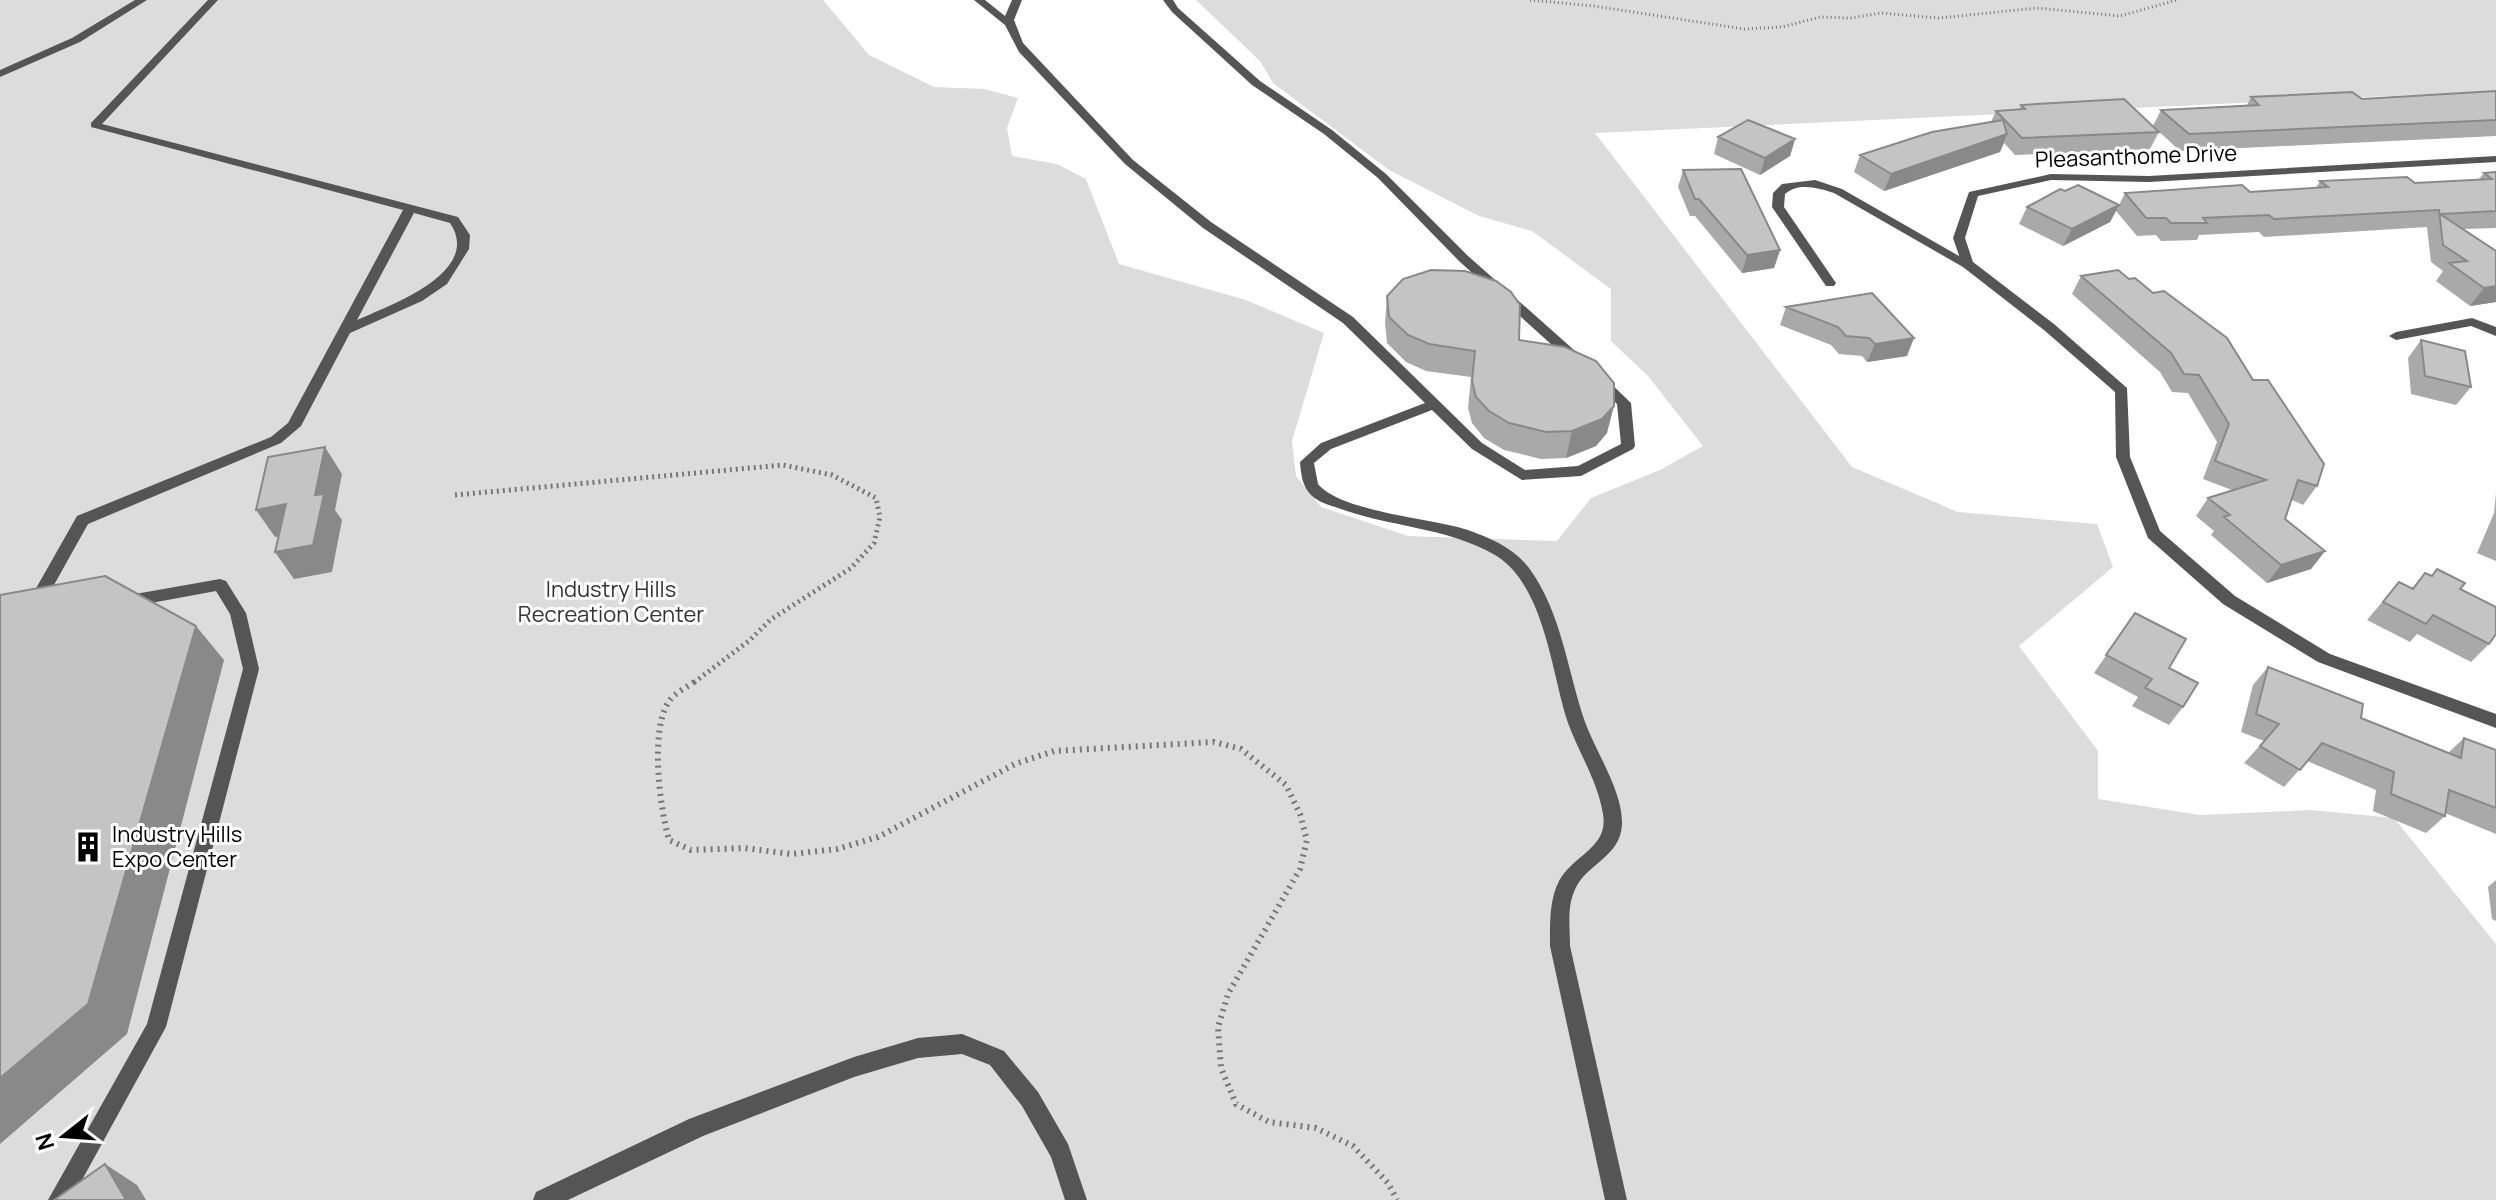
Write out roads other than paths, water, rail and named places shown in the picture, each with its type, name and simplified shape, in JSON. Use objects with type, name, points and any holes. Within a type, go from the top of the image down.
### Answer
[{"type":"street","points":[[0,74],[76,40],[142,0]]},
{"type":"street","points":[[213,0],[95,125],[454,220],[464,235],[463,249],[443,281],[417,298],[345,330]]},
{"type":"street","points":[[979,0],[1008,23]]},
{"type":"street","points":[[1017,0],[1009,11],[1011,34],[1129,162],[1207,225],[1348,320],[1477,446],[1522,475],[1581,471],[1628,446],[1624,403],[1463,258],[1382,176],[1328,132],[1256,83],[1175,10],[1168,0]]},
{"type":"street","name":"Pleasanthome Drive","points":[[1967,264],[1959,238],[1973,194],[2051,177],[2149,179],[2496,159]]},
{"type":"street","points":[[1830,283],[1778,207],[1779,193],[1786,186],[1815,183],[1838,191],[1967,264],[2049,327],[2122,391],[2123,457],[2153,534],[2229,600],[2324,658],[2496,721]]},
{"type":"street","points":[[29,618],[82,520],[276,440],[294,426],[410,209]]},
{"type":"street","points":[[2396,336],[2472,322],[2496,332]]},
{"type":"street","points":[[1434,404],[1326,446],[1307,462],[1308,480],[1316,493],[1348,508],[1497,546],[1520,569],[1537,596],[1550,627],[1576,722],[1606,794],[1613,825],[1602,854],[1571,877],[1560,905],[1560,946],[1616,1200]]},
{"type":"street","points":[[59,1200],[156,1027],[251,669],[238,613],[220,585],[101,606]]},
{"type":"street","points":[[544,1200],[697,1127],[854,1067],[918,1048],[962,1044],[997,1058],[1030,1099],[1060,1152],[1076,1200]]},
{"type":"place","name":"Industry Hills Expo Center","points":[[88,847]]},
{"type":"park label","name":"Industry Hills Recreation Center","points":[[611,602]]}]
